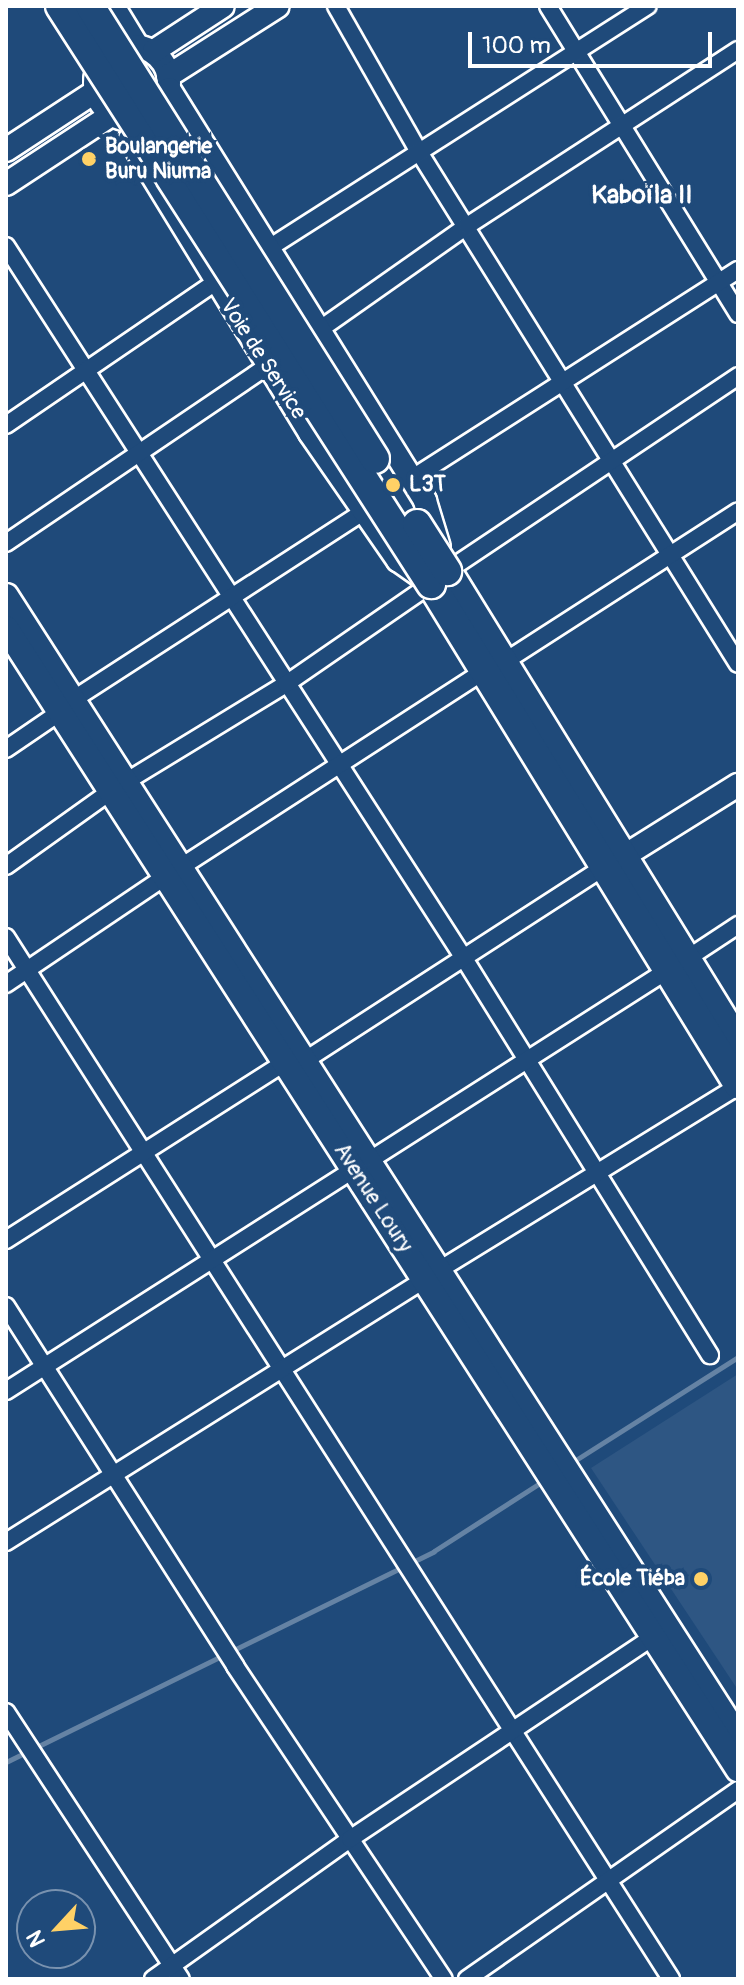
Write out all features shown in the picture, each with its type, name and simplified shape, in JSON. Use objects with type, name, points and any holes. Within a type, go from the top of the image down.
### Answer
[{"type":"highway","points":[[60,6],[439,577]]},
{"type":"highway","points":[[90,6],[676,966],[738,1085]]},
{"type":"highway","points":[[676,966],[738,1043]]},
{"type":"main road","points":[[44,6],[114,116]]},
{"type":"main road","points":[[113,6],[169,82],[266,250],[425,501],[439,577]]},
{"type":"main road","points":[[95,87],[96,71],[111,52],[146,49],[223,6]]},
{"type":"main road","points":[[6,184],[114,116],[147,118],[158,111],[169,82],[278,6]]},
{"type":"main road","points":[[6,150],[95,87]]},
{"type":"main road","name":"Voie de Service","points":[[114,116],[214,283],[363,512],[398,560],[439,577]]},
{"type":"main road","name":"Avenue Loury","points":[[6,596],[67,705],[556,1471],[738,1769]]},
{"type":"main road","name":"Avenue Loury","points":[[6,628],[67,705]]},
{"type":"main road","points":[[612,863],[738,785]]},
{"type":"main road","name":"Avenue Loury","points":[[556,1471],[738,1737]]},
{"type":"street","points":[[336,6],[419,152],[614,460],[738,664]]},
{"type":"street","points":[[548,6],[619,126],[738,314]]},
{"type":"street","points":[[266,250],[648,6]]},
{"type":"street","points":[[319,330],[467,226],[738,50]]},
{"type":"street","points":[[6,246],[142,453],[286,684],[465,960],[710,1355]]},
{"type":"street","points":[[411,479],[562,379],[738,270]]},
{"type":"street","points":[[6,425],[88,372],[214,283]]},
{"type":"street","points":[[6,543],[267,366]]},
{"type":"street","points":[[6,866],[119,786],[286,684],[738,376]]},
{"type":"street","points":[[6,984],[173,872],[341,768],[738,511]]},
{"type":"street","points":[[6,749],[67,705],[363,512]]},
{"type":"street","points":[[6,1240],[142,1153],[465,960],[612,863]]},
{"type":"street","points":[[6,1391],[738,925]]},
{"type":"street","points":[[6,937],[401,1556],[510,1733],[611,1882],[671,1979]]},
{"type":"street","points":[[6,1542],[738,1085]]},
{"type":"street","points":[[6,1306],[235,1666],[444,1979]]},
{"type":"street","points":[[153,1979],[177,1972],[350,1839],[654,1636]]},
{"type":"street","points":[[6,1712],[177,1972]]},
{"type":"street","points":[[467,1979],[611,1882],[738,1790]]},
{"type":"shaded area","name":"École Tiéba","points":[[738,1374],[738,1690],[591,1468]]},
{"type":"waterway","points":[[571,1463],[738,1357]]},
{"type":"waterway","points":[[6,1762],[434,1551],[543,1481]]},
{"type":"place","name":"Boulangerie Buru Niuma","points":[[89,159]]},
{"type":"place","name":"L3T","points":[[393,485]]},
{"type":"place","name":"École Tiéba","points":[[701,1579]]},
{"type":"district","name":"Kaboïla II","points":[[642,196]]}]
